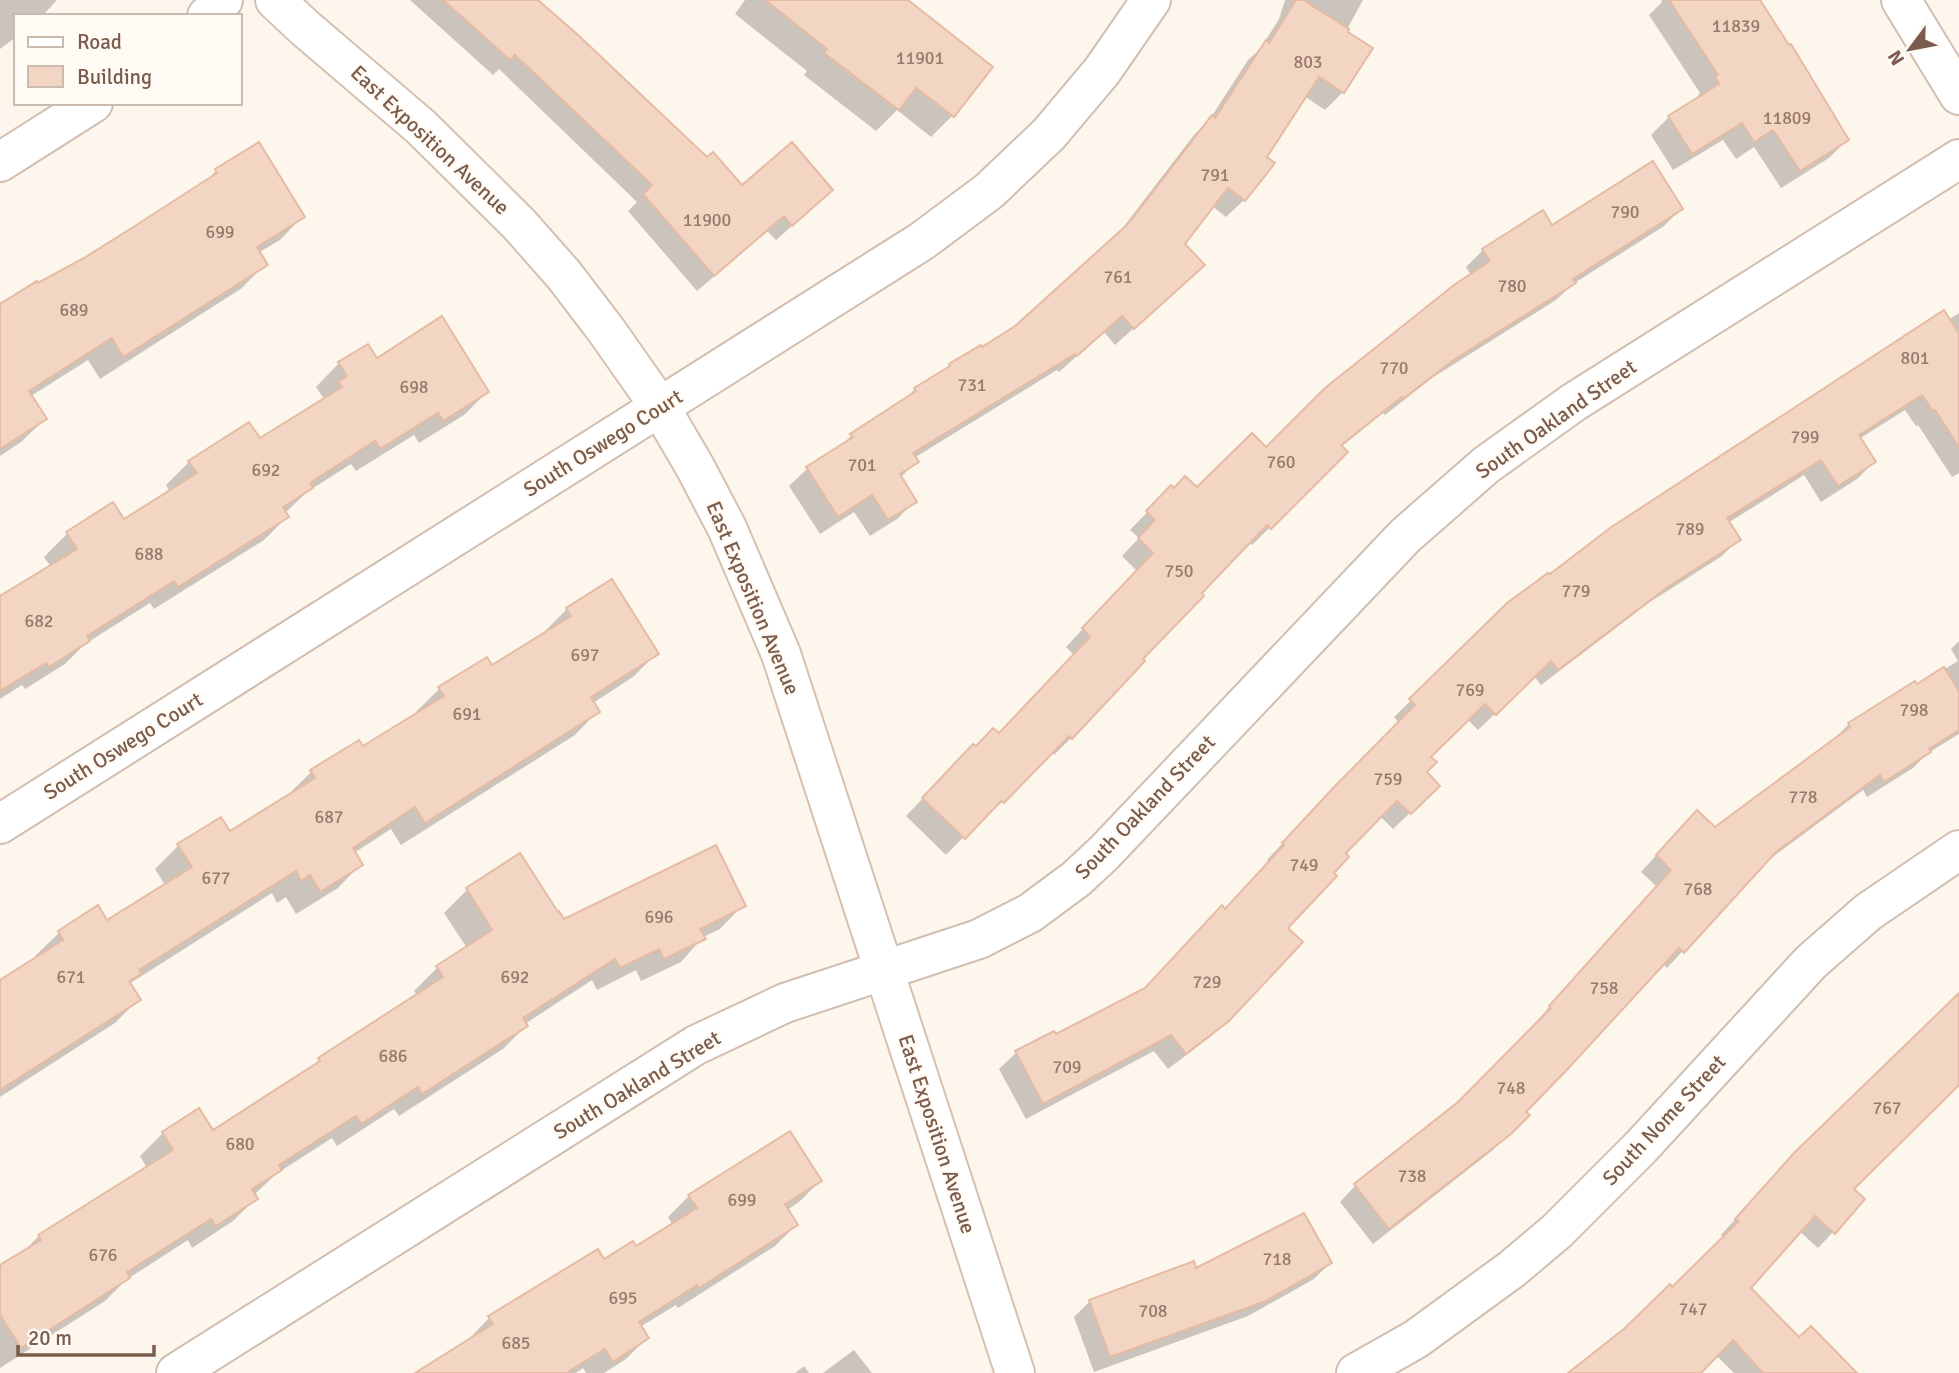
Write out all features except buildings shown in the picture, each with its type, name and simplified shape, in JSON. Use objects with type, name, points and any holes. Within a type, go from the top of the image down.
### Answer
[{"type":"street","points":[[209,14],[223,0]]},
{"type":"street","name":"East Exposition Avenue","points":[[275,0],[421,127],[519,223],[564,275],[606,330],[660,407],[695,467],[727,528],[781,654],[1015,1373]]},
{"type":"street","points":[[1901,0],[1959,95]]},
{"type":"street","name":"South Oswego Court","points":[[0,824],[922,242],[989,191],[1049,134],[1102,71],[1148,1]]},
{"type":"street","points":[[0,162],[90,105]]},
{"type":"street","name":"South Oakland Street","points":[[176,1373],[696,1045],[785,1003],[979,939],[1030,913],[1076,879],[1113,843],[1405,536],[1486,465],[1574,402],[1959,159]]},
{"type":"street","name":"South Nome Street","points":[[1356,1373],[1416,1339],[1512,1269],[1557,1231],[1641,1147],[1811,962],[1868,912],[1959,850]]}]
